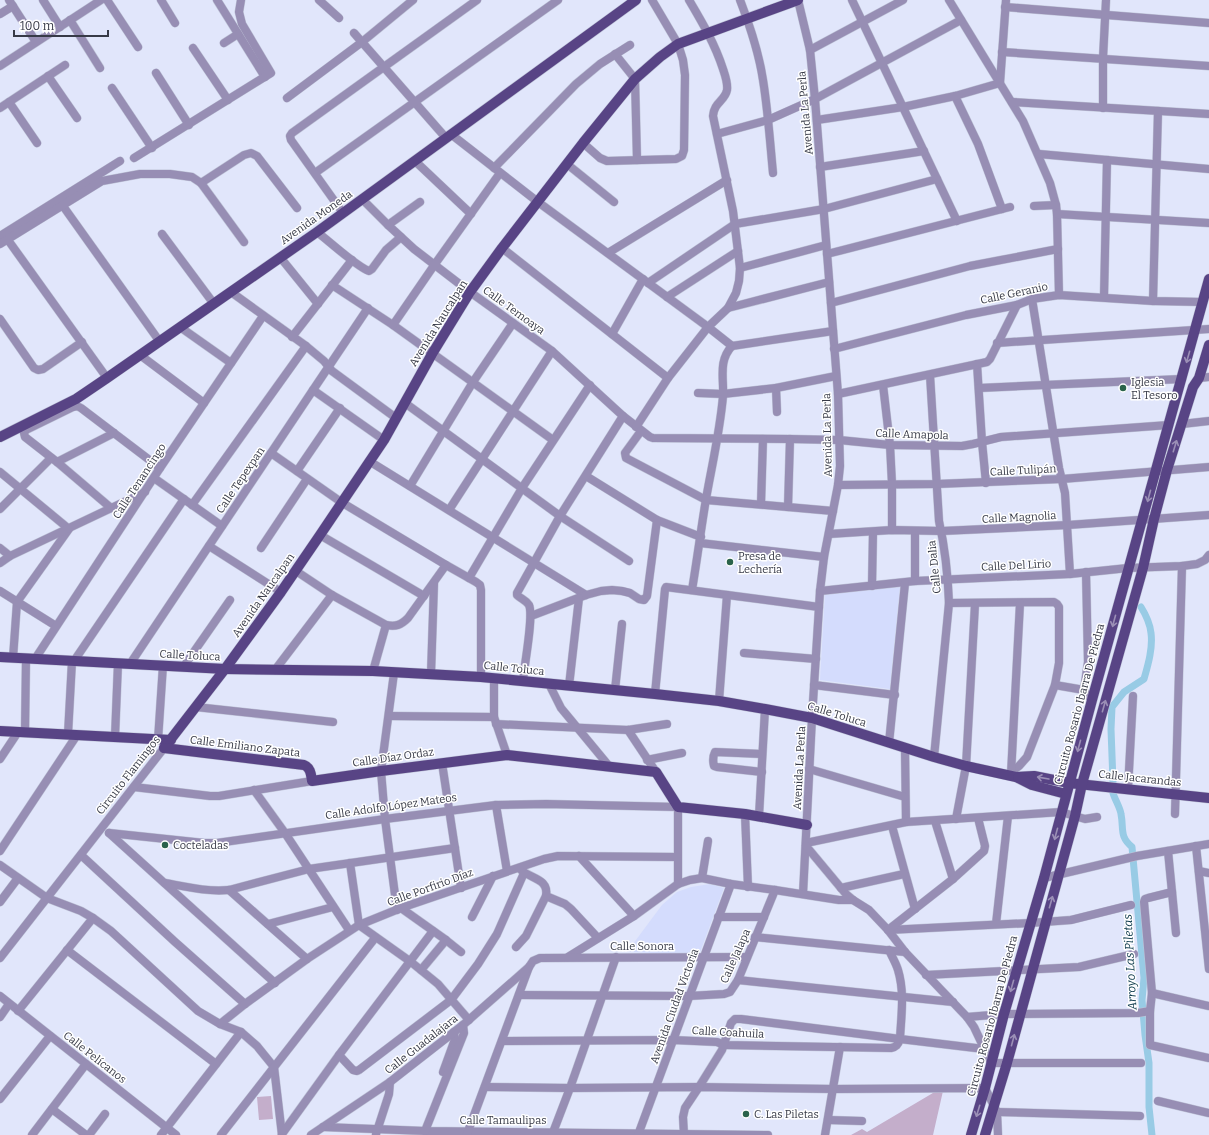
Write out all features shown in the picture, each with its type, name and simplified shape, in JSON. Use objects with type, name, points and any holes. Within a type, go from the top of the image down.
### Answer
[{"type":"main road","name":"Avenida Moneda","points":[[0,437],[76,399],[160,342],[317,232],[636,0]]},
{"type":"main road","name":"Avenida Naucalpan","points":[[164,743],[196,707],[282,592],[384,440],[432,354],[470,292],[583,143],[635,79],[660,57],[678,44],[793,1]]},
{"type":"main road","name":"Circuito Rosario Ibarra De Piedra","points":[[971,1135],[1004,1014],[1044,878],[1069,782],[1209,279]]},
{"type":"main road","points":[[985,1135],[996,1108],[1019,1014],[1143,568],[1167,470],[1194,387],[1204,377],[1209,344]]},
{"type":"main road","name":"Calle Toluca","points":[[0,657],[225,669],[431,674],[494,678],[719,701],[812,718],[966,766],[1012,775],[1034,776],[1069,782]]},
{"type":"main road","name":"Circuito Flamingos","points":[[0,731],[115,737],[164,743]]},
{"type":"main road","name":"Calle Emiliano Zapata","points":[[164,743],[308,766],[312,781]]},
{"type":"main road","name":"Calle Díaz Ordaz","points":[[312,781],[507,755],[656,772]]},
{"type":"main road","points":[[656,772],[678,807]]},
{"type":"main road","name":"Calle Toluca","points":[[1012,775],[1032,785],[1066,794]]},
{"type":"main road","name":"Calle Jacarandas","points":[[1069,782],[1209,798]]},
{"type":"main road","name":"Calle Adolfo López Mateos","points":[[678,807],[760,816],[807,825]]},
{"type":"street","points":[[43,0],[60,27]]},
{"type":"street","points":[[108,0],[138,47]]},
{"type":"street","points":[[161,0],[175,23]]},
{"type":"street","points":[[217,0],[238,34],[268,75]]},
{"type":"street","points":[[241,0],[239,16],[268,75]]},
{"type":"street","points":[[319,0],[339,18]]},
{"type":"street","points":[[287,98],[362,42],[413,0]]},
{"type":"street","points":[[343,213],[291,140],[290,136],[292,133],[477,0]]},
{"type":"street","points":[[315,173],[414,101],[558,0]]},
{"type":"street","points":[[583,143],[600,158],[608,160],[676,159],[682,156],[684,150],[685,75],[683,60],[678,44],[652,0]]},
{"type":"street","points":[[689,0],[719,55],[726,79],[727,90],[724,97],[713,110],[713,116],[735,224],[740,268],[739,281],[736,293],[728,308],[708,327],[668,378],[625,453],[626,458],[706,500],[833,511]]},
{"type":"street","points":[[740,0],[758,55],[763,80],[773,173]]},
{"type":"street","points":[[852,0],[957,221]]},
{"type":"street","points":[[810,50],[903,0]]},
{"type":"street","points":[[949,0],[1023,121],[1039,154],[1050,183],[1057,214],[1059,295]]},
{"type":"street","points":[[1103,108],[1103,58],[1106,0]]},
{"type":"street","points":[[0,66],[98,1]]},
{"type":"street","name":"Avenida La Perla","points":[[793,1],[810,50],[815,99],[838,394],[840,466],[838,485],[824,557],[820,591],[803,894]]},
{"type":"street","points":[[0,14],[11,3],[36,42]]},
{"type":"street","points":[[1000,83],[1006,3],[1105,15],[1209,23]]},
{"type":"street","points":[[70,20],[100,68]]},
{"type":"street","points":[[717,134],[768,120],[815,99],[961,20]]},
{"type":"street","points":[[354,33],[414,101],[449,136],[732,346]]},
{"type":"street","points":[[224,43],[238,34]]},
{"type":"street","points":[[393,325],[471,214],[497,171],[576,84],[600,64],[630,45]]},
{"type":"street","points":[[193,48],[228,100]]},
{"type":"street","points":[[1002,52],[1209,66]]},
{"type":"street","points":[[615,54],[635,79],[637,160]]},
{"type":"street","points":[[0,108],[65,65]]},
{"type":"street","points":[[156,73],[189,125]]},
{"type":"street","points":[[134,158],[268,75]]},
{"type":"street","points":[[48,76],[77,118]]},
{"type":"street","points":[[817,120],[903,107],[955,96],[1000,83]]},
{"type":"street","points":[[112,88],[152,148]]},
{"type":"street","points":[[827,254],[1006,208],[955,96]]},
{"type":"street","points":[[9,102],[37,143]]},
{"type":"street","points":[[1012,102],[1209,114]]},
{"type":"street","points":[[1153,301],[1158,111]]},
{"type":"street","points":[[820,167],[924,151]]},
{"type":"street","points":[[201,183],[244,155],[251,153],[256,156],[297,208]]},
{"type":"street","points":[[1039,154],[1209,169]]},
{"type":"street","points":[[1104,297],[1107,160]]},
{"type":"street","points":[[4,238],[63,206],[120,161]]},
{"type":"street","points":[[415,161],[471,214]]},
{"type":"street","points":[[567,164],[614,202]]},
{"type":"street","points":[[0,244],[4,238],[99,179],[140,174],[170,174],[192,177],[201,183],[244,242]]},
{"type":"street","points":[[612,334],[645,281],[735,224],[824,209],[937,179]]},
{"type":"street","points":[[608,253],[727,180]]},
{"type":"street","name":"Calle Temoaya","points":[[362,199],[400,237],[470,292],[552,351],[623,416],[653,438]]},
{"type":"street","points":[[388,226],[420,202]]},
{"type":"street","points":[[1034,206],[1056,205]]},
{"type":"street","points":[[63,206],[160,342]]},
{"type":"street","points":[[1057,214],[1209,223]]},
{"type":"street","points":[[317,232],[352,260],[369,271],[386,250],[400,237]]},
{"type":"street","points":[[162,234],[214,304]]},
{"type":"street","points":[[4,238],[107,378]]},
{"type":"street","points":[[740,268],[826,245]]},
{"type":"street","points":[[502,248],[668,378]]},
{"type":"street","points":[[831,302],[970,266],[1058,249]]},
{"type":"street","points":[[667,297],[738,251]]},
{"type":"street","points":[[280,257],[318,304]]},
{"type":"street","points":[[292,337],[352,260]]},
{"type":"street","points":[[728,308],[829,282]]},
{"type":"street","points":[[332,285],[393,325],[553,440]]},
{"type":"street","points":[[231,292],[306,346],[324,361],[332,371],[396,418]]},
{"type":"street","name":"Calle Geranio","points":[[834,349],[966,315],[1017,305],[1032,299],[1059,295],[1153,301],[1203,302]]},
{"type":"street","points":[[1032,299],[1059,468],[1065,494],[1070,574]]},
{"type":"street","points":[[838,394],[989,361],[1017,305]]},
{"type":"street","name":"Calle Tepexpan","points":[[130,664],[368,308]]},
{"type":"street","name":"Calle Tenancingo","points":[[31,659],[56,626],[160,468],[263,316]]},
{"type":"street","points":[[0,319],[34,368],[38,370],[43,369],[82,342]]},
{"type":"street","points":[[410,486],[473,382],[513,323]]},
{"type":"street","points":[[180,327],[231,363]]},
{"type":"street","points":[[997,343],[1209,329]]},
{"type":"street","points":[[692,590],[706,500],[718,438],[723,394],[722,369],[725,356],[732,346],[833,331]]},
{"type":"street","points":[[192,505],[306,346]]},
{"type":"street","points":[[448,510],[552,351]]},
{"type":"street","points":[[140,355],[204,403]]},
{"type":"street","points":[[977,364],[986,483]]},
{"type":"street","name":"Calle Dalia","points":[[930,375],[939,521],[944,542],[949,603],[934,757]]},
{"type":"street","points":[[698,393],[723,394],[776,388],[836,376]]},
{"type":"street","points":[[979,388],[1182,379]]},
{"type":"street","points":[[883,384],[890,445],[892,530]]},
{"type":"street","points":[[469,578],[522,488],[590,385]]},
{"type":"street","points":[[776,388],[777,412]]},
{"type":"street","points":[[313,390],[384,440]]},
{"type":"street","points":[[405,403],[560,516],[629,561]]},
{"type":"street","points":[[111,508],[25,437],[24,433],[26,430],[72,407],[77,406],[160,468]]},
{"type":"street","points":[[297,471],[340,408]]},
{"type":"street","points":[[522,681],[531,616],[528,603],[516,595],[533,562],[560,516],[623,416]]},
{"type":"street","points":[[1182,424],[1209,421]]},
{"type":"street","name":"Calle Amapola","points":[[653,438],[790,438],[839,440],[890,445],[962,446],[1001,437],[1053,432],[1169,425]]},
{"type":"street","points":[[0,509],[20,489],[54,460],[114,433]]},
{"type":"street","points":[[788,506],[790,438]]},
{"type":"street","points":[[761,504],[763,439]]},
{"type":"street","points":[[271,453],[341,502],[480,585],[480,677]]},
{"type":"street","points":[[369,461],[533,562],[582,596]]},
{"type":"street","name":"Calle Tulipán","points":[[838,485],[986,483],[1062,480],[1209,467]]},
{"type":"street","points":[[0,472],[69,529]]},
{"type":"street","points":[[586,476],[657,520],[700,540],[824,557]]},
{"type":"street","points":[[154,478],[222,526]]},
{"type":"street","points":[[262,548],[308,479]]},
{"type":"street","points":[[0,563],[10,556],[146,491]]},
{"type":"street","points":[[0,851],[72,734],[73,661],[184,499]]},
{"type":"street","name":"Calle Magnolia","points":[[829,534],[892,530],[942,531],[1068,525],[1209,515]]},
{"type":"street","points":[[531,616],[582,596],[601,591],[612,590],[630,593],[639,599],[644,600],[646,598],[657,520]]},
{"type":"street","points":[[13,658],[17,602],[69,529]]},
{"type":"street","points":[[915,531],[915,581]]},
{"type":"street","points":[[872,586],[873,532]]},
{"type":"street","points":[[320,535],[424,596]]},
{"type":"street","points":[[209,546],[282,592]]},
{"type":"street","points":[[0,548],[10,556]]},
{"type":"street","name":"Calle Del Lirio","points":[[820,591],[915,581],[1070,574],[1128,568],[1182,566],[1197,564],[1205,560],[1209,555]]},
{"type":"street","points":[[296,571],[332,595],[386,625],[398,626],[408,618],[446,565]]},
{"type":"street","points":[[1174,814],[1182,566]]},
{"type":"street","points":[[1084,690],[1088,662],[1086,572]]},
{"type":"street","points":[[431,674],[434,582]]},
{"type":"street","points":[[889,743],[905,583]]},
{"type":"street","points":[[655,694],[666,587],[819,607]]},
{"type":"street","points":[[0,591],[56,626]]},
{"type":"street","points":[[275,670],[332,595]]},
{"type":"street","points":[[719,701],[727,595]]},
{"type":"street","points":[[569,686],[582,596]]},
{"type":"street","points":[[184,666],[230,600]]},
{"type":"street","points":[[949,603],[975,604],[1054,602],[1059,607],[1059,663],[1055,686],[1026,757],[1012,775]]},
{"type":"street","points":[[1012,775],[1020,603]]},
{"type":"street","points":[[956,819],[966,766],[975,604]]},
{"type":"street","points":[[614,690],[622,624]]},
{"type":"street","points":[[373,672],[386,625]]},
{"type":"street","points":[[744,653],[816,659]]},
{"type":"street","points":[[0,759],[21,732],[31,659]]},
{"type":"street","points":[[115,737],[118,663]]},
{"type":"street","points":[[163,665],[164,743]]},
{"type":"street","points":[[1101,670],[1114,672]]},
{"type":"street","points":[[394,672],[381,771],[390,858],[399,909],[446,940],[461,952]]},
{"type":"street","points":[[494,678],[495,721],[507,755]]},
{"type":"street","points":[[549,684],[560,708],[608,766]]},
{"type":"street","points":[[814,685],[895,695]]},
{"type":"street","points":[[1055,686],[1084,690],[1092,700]]},
{"type":"street","points":[[1128,789],[1133,696]]},
{"type":"street","points":[[196,707],[333,722]]},
{"type":"street","points":[[760,816],[765,709]]},
{"type":"street","points":[[389,716],[495,721],[628,730],[666,724]]},
{"type":"street","points":[[628,730],[656,772]]},
{"type":"street","name":"Circuito Flamingos","points":[[0,958],[81,854],[106,830],[164,743]]},
{"type":"street","points":[[905,748],[906,822]]},
{"type":"street","points":[[762,754],[715,752],[713,764],[717,767],[762,772]]},
{"type":"street","points":[[647,760],[682,753]]},
{"type":"street","points":[[442,763],[461,888]]},
{"type":"street","points":[[809,769],[905,797]]},
{"type":"street","name":"Calle Díaz Ordaz","points":[[134,787],[219,796],[312,781]]},
{"type":"street","points":[[254,790],[285,833],[349,930]]},
{"type":"street","name":"Calle Adolfo López Mateos","points":[[106,830],[204,843],[217,843],[449,810],[496,805],[546,804],[678,807]]},
{"type":"street","points":[[496,805],[506,872]]},
{"type":"street","points":[[678,807],[678,884]]},
{"type":"street","points":[[1097,817],[1085,819],[1062,812],[906,822],[806,845],[841,888],[853,900],[869,910],[888,930],[905,952],[967,1017],[974,1027],[991,1063],[1141,1063]]},
{"type":"street","points":[[745,814],[748,887]]},
{"type":"street","points":[[996,924],[1008,816]]},
{"type":"street","points":[[888,930],[953,879],[984,852],[985,846],[978,818]]},
{"type":"street","points":[[935,821],[953,879]]},
{"type":"street","points":[[892,826],[904,874],[915,909]]},
{"type":"street","points":[[106,830],[275,983]]},
{"type":"street","points":[[702,878],[708,841]]},
{"type":"street","points":[[1044,878],[1137,856],[1209,844]]},
{"type":"street","points":[[1196,846],[1206,919],[1209,969]]},
{"type":"street","points":[[165,883],[206,891],[229,890],[309,870],[455,848]]},
{"type":"street","points":[[1168,851],[1176,933]]},
{"type":"street","points":[[81,854],[174,941],[245,1004]]},
{"type":"street","name":"Calle Porfirio Díaz","points":[[220,1024],[245,1004],[349,930],[399,909],[493,876],[521,870],[544,859],[558,856],[677,858]]},
{"type":"street","points":[[579,856],[634,916]]},
{"type":"street","points":[[350,863],[358,925],[438,984],[452,1000],[466,1022],[464,1034],[423,1131]]},
{"type":"street","points":[[0,865],[47,898],[81,911],[93,918],[111,931],[198,1011],[220,1024],[241,1032],[258,1046],[274,1067],[282,1135]]},
{"type":"street","points":[[339,1055],[353,1070],[356,1071],[452,1000],[478,964],[497,934],[521,870],[542,882],[547,890],[546,896],[526,936],[516,948]]},
{"type":"street","points":[[1199,871],[1209,873]]},
{"type":"street","points":[[841,888],[904,874]]},
{"type":"street","points":[[472,917],[493,876]]},
{"type":"street","points":[[0,902],[18,878]]},
{"type":"street","points":[[567,958],[634,916],[678,884],[690,880],[702,878],[748,887],[839,900],[853,900]]},
{"type":"street","name":"Avenida Ciudad Victoria","points":[[639,1134],[731,884]]},
{"type":"street","points":[[229,890],[307,959]]},
{"type":"street","name":"Calle Jalapa","points":[[519,995],[689,996],[724,994],[730,992],[738,980],[775,890]]},
{"type":"street","points":[[1172,892],[1145,899],[1144,902],[1152,993],[1145,1012],[1150,1045],[1209,1058]]},
{"type":"street","points":[[546,896],[568,906],[598,938]]},
{"type":"street","points":[[888,930],[1071,920],[1131,905]]},
{"type":"street","points":[[268,924],[333,907]]},
{"type":"street","points":[[718,917],[764,917]]},
{"type":"street","points":[[18,1011],[93,918]]},
{"type":"street","points":[[282,1135],[339,1055],[433,931]]},
{"type":"street","points":[[755,937],[905,952]]},
{"type":"street","points":[[221,1135],[375,938]]},
{"type":"street","points":[[421,970],[446,940]]},
{"type":"street","points":[[67,950],[216,1064]]},
{"type":"street","points":[[889,950],[898,969],[901,984],[902,997],[900,1039]]},
{"type":"street","points":[[926,974],[1079,967],[1134,954]]},
{"type":"street","name":"Calle Sonora","points":[[537,959],[747,957]]},
{"type":"street","points":[[553,1133],[587,1041],[601,996],[616,958]]},
{"type":"street","name":"Calle Guadalajara","points":[[311,1135],[390,1082],[466,1022],[530,967],[533,961],[537,959]]},
{"type":"street","points":[[467,1133],[530,967]]},
{"type":"street","points":[[738,980],[953,1002]]},
{"type":"street","points":[[1152,993],[1209,1006]]},
{"type":"street","name":"Calle Pelícanos","points":[[0,996],[176,1135]]},
{"type":"street","points":[[0,1017],[10,1004]]},
{"type":"street","points":[[967,1017],[1004,1014],[1145,1012]]},
{"type":"street","points":[[684,1134],[683,1117],[686,1108],[724,1045],[732,1023],[735,1019],[984,1049]]},
{"type":"street","points":[[161,1135],[241,1032]]},
{"type":"street","points":[[423,1131],[455,1039],[454,1032]]},
{"type":"street","points":[[0,1099],[50,1036]]},
{"type":"street","name":"Calle Coahuila","points":[[502,1041],[673,1040],[717,1042],[724,1045],[890,1048],[895,1047],[900,1039]]},
{"type":"street","points":[[825,1135],[840,1047]]},
{"type":"street","points":[[35,1134],[86,1064]]},
{"type":"street","points":[[376,1132],[389,1094],[390,1082]]},
{"type":"street","points":[[484,1087],[699,1087],[834,1089],[985,1088],[996,1108],[998,1135]]},
{"type":"street","points":[[1158,1101],[1209,1113]]},
{"type":"street","points":[[996,1108],[1140,1116]]},
{"type":"street","points":[[52,1110],[88,1135],[105,1114]]},
{"type":"street","points":[[828,1120],[862,1121]]},
{"type":"street","name":"Calle Tamaulipas","points":[[323,1127],[376,1132],[423,1131],[467,1133],[768,1135]]},
{"type":"shaded area","points":[[900,587],[890,689],[820,680],[825,593]]},
{"type":"shaded area","points":[[710,884],[724,888],[699,955],[627,952],[662,905],[677,892],[691,887]]},
{"type":"shaded area","points":[[938,1090],[943,1091],[933,1135],[851,1135],[862,1129],[867,1132]]},
{"type":"shaded area","points":[[271,1096],[273,1119],[259,1120],[257,1097]]},
{"type":"waterway","name":"Arroyo Las Piletas","points":[[1113,782],[1111,729],[1112,707],[1124,692],[1144,679],[1151,650],[1148,620],[1141,607]]},
{"type":"waterway","name":"Arroyo Las Piletas","points":[[1113,793],[1120,811],[1125,839],[1132,847],[1144,978],[1142,1000],[1149,1063],[1149,1107],[1152,1135]]},
{"type":"place","name":"Iglesia El Tesoro","points":[[1123,388]]},
{"type":"place","name":"Presa de Lechería","points":[[730,562]]},
{"type":"place","name":"Cocteladas","points":[[165,845]]},
{"type":"place","name":"C. Las Piletas","points":[[746,1114]]}]
